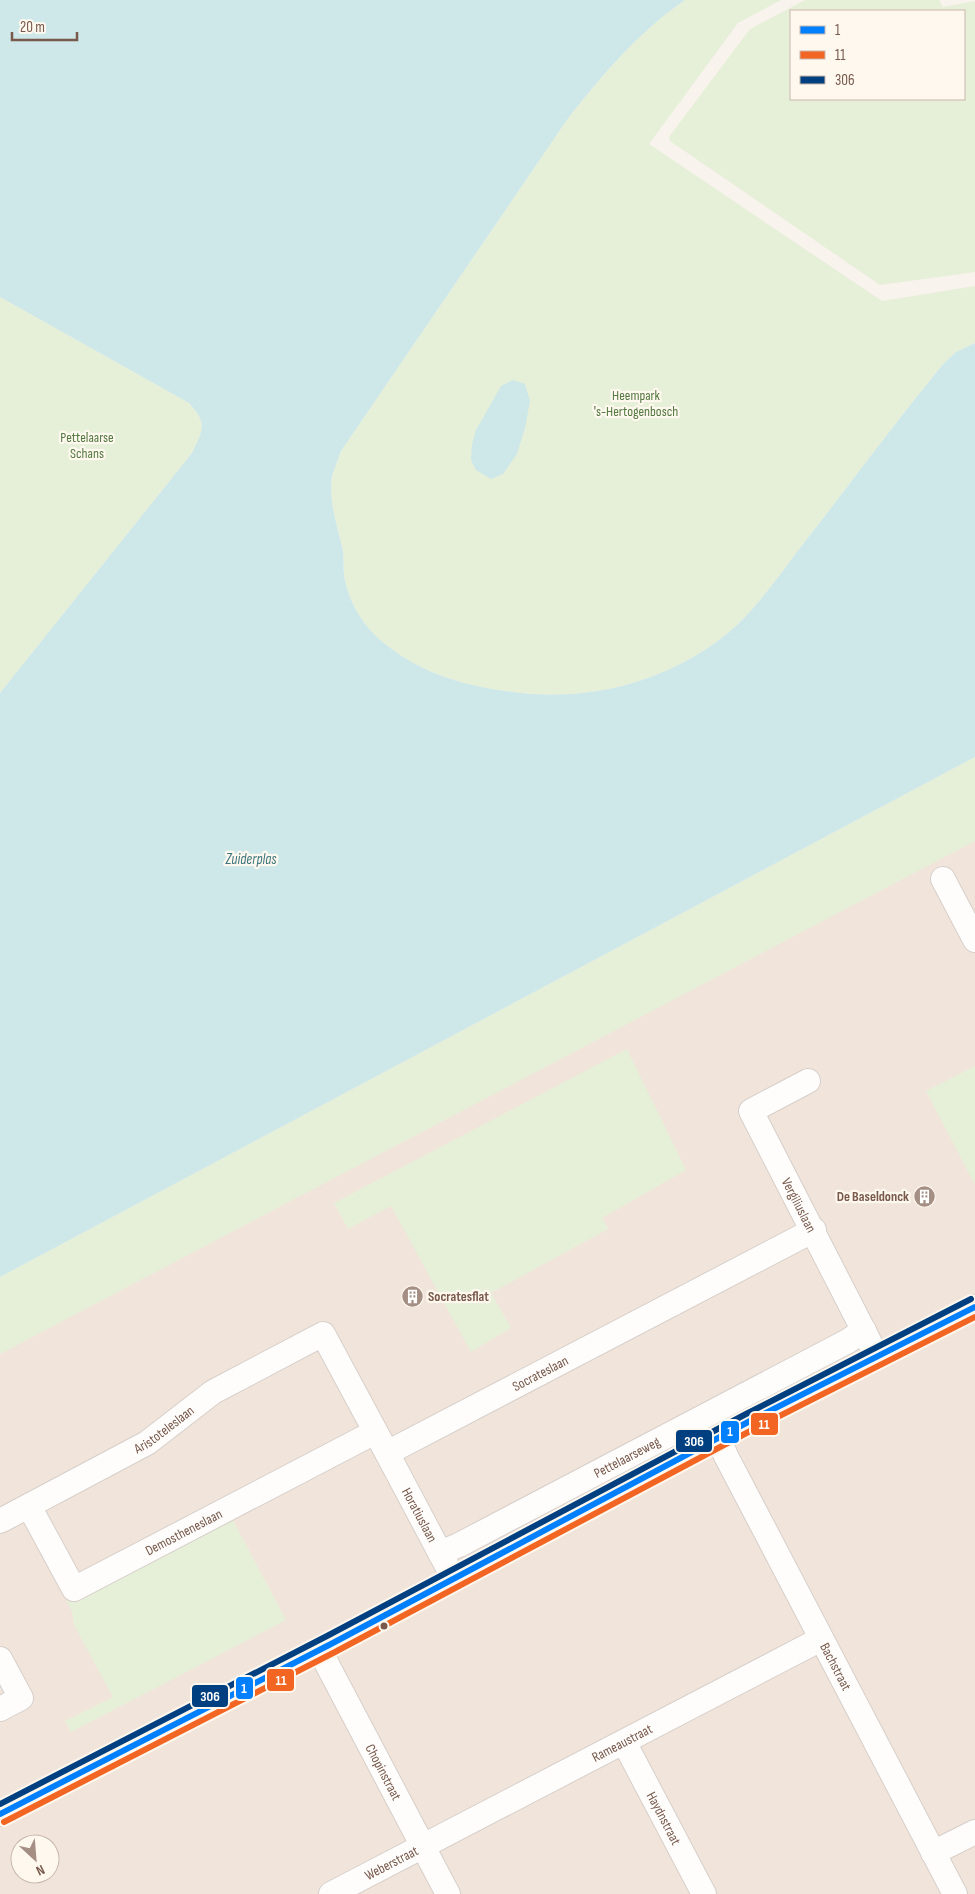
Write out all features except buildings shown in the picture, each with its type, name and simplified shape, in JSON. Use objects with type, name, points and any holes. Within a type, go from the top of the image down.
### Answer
[{"type":"street","points":[[943,878],[975,940]]},
{"type":"street","name":"Vergiliuslaan","points":[[808,1081],[751,1111],[814,1230],[876,1356]]},
{"type":"street","name":"Socrateslaan","points":[[387,1453],[814,1230]]},
{"type":"street","name":"Pettelaarseweg","points":[[2,1809],[319,1649],[718,1438],[975,1307]]},
{"type":"street","name":"Pettelaarseweg","points":[[440,1553],[459,1546],[839,1346],[864,1330]]},
{"type":"street","name":"Aristoteleslaan","points":[[0,1521],[147,1443],[212,1392],[323,1334],[376,1432]]},
{"type":"street","points":[[376,1432],[387,1453]]},
{"type":"street","name":"Demostheneslaan","points":[[29,1506],[74,1589],[376,1432]]},
{"type":"street","name":"Bachstraat","points":[[718,1438],[955,1894]]},
{"type":"street","name":"Horatiuslaan","points":[[387,1453],[453,1577]]},
{"type":"street","name":"Rameaustraat","points":[[423,1846],[821,1639]]},
{"type":"street","name":"Chopinstraat","points":[[319,1649],[448,1894]]},
{"type":"street","points":[[0,1659],[21,1698],[0,1709]]},
{"type":"street","name":"Haydnstraat","points":[[624,1742],[704,1894]]},
{"type":"street","points":[[933,1854],[975,1832]]},
{"type":"street","name":"Weberstraat","points":[[331,1894],[423,1846]]},
{"type":"shaded area","points":[[975,810],[975,1894],[0,1894],[0,1331]]},
{"type":"green space","name":"Heempark 's-Hertogenbosch","points":[[685,0],[781,0],[738,23],[649,144],[882,301],[975,286],[975,343],[956,352],[944,363],[757,603],[735,627],[700,653],[650,677],[624,686],[569,694],[513,692],[476,686],[441,676],[408,660],[378,638],[360,617],[351,600],[346,583],[343,551],[331,496],[332,478],[341,451],[569,117],[637,39]]},
{"type":"green space","points":[[805,0],[939,0],[943,7],[975,1],[975,272],[880,285],[670,141],[669,137],[750,29]]},
{"type":"green space","name":"Pettelaarse Schans","points":[[0,297],[189,403],[199,416],[202,427],[192,453],[0,693]]},
{"type":"green space","points":[[975,757],[975,841],[0,1354],[0,1277]]},
{"type":"green space","points":[[627,1049],[686,1170],[602,1218],[608,1229],[491,1293],[511,1328],[471,1352],[391,1206],[348,1229],[334,1203]]},
{"type":"green space","points":[[975,1066],[975,1185],[926,1091]]},
{"type":"green space","points":[[228,1511],[286,1620],[71,1732],[65,1721],[113,1697],[74,1625],[72,1611],[66,1600]]},
{"type":"water","name":"Zuiderplas","points":[[0,0],[685,0],[637,39],[569,117],[341,451],[332,477],[331,495],[343,551],[346,583],[351,600],[360,617],[378,638],[393,650],[408,660],[441,676],[476,686],[513,692],[569,694],[624,686],[650,677],[700,653],[735,627],[768,591],[944,363],[956,352],[975,343],[975,757],[0,1277],[0,693],[192,453],[202,427],[199,416],[189,403],[0,297]]},
{"type":"water","points":[[513,380],[525,384],[530,401],[525,428],[517,454],[503,474],[491,479],[476,470],[471,460],[472,444],[476,430],[501,386]]},
{"type":"transit line","name":"306","points":[[0,1804],[327,1636],[746,1414],[971,1299]]},
{"type":"transit line","name":"1","points":[[0,1814],[331,1644],[750,1421],[975,1307]]},
{"type":"transit line","name":"11","points":[[4,1822],[335,1652],[754,1429],[975,1317]]},
{"type":"place","name":"De Baseldonck","points":[[925,1196]]},
{"type":"place","name":"Socratesflat","points":[[412,1296]]}]
